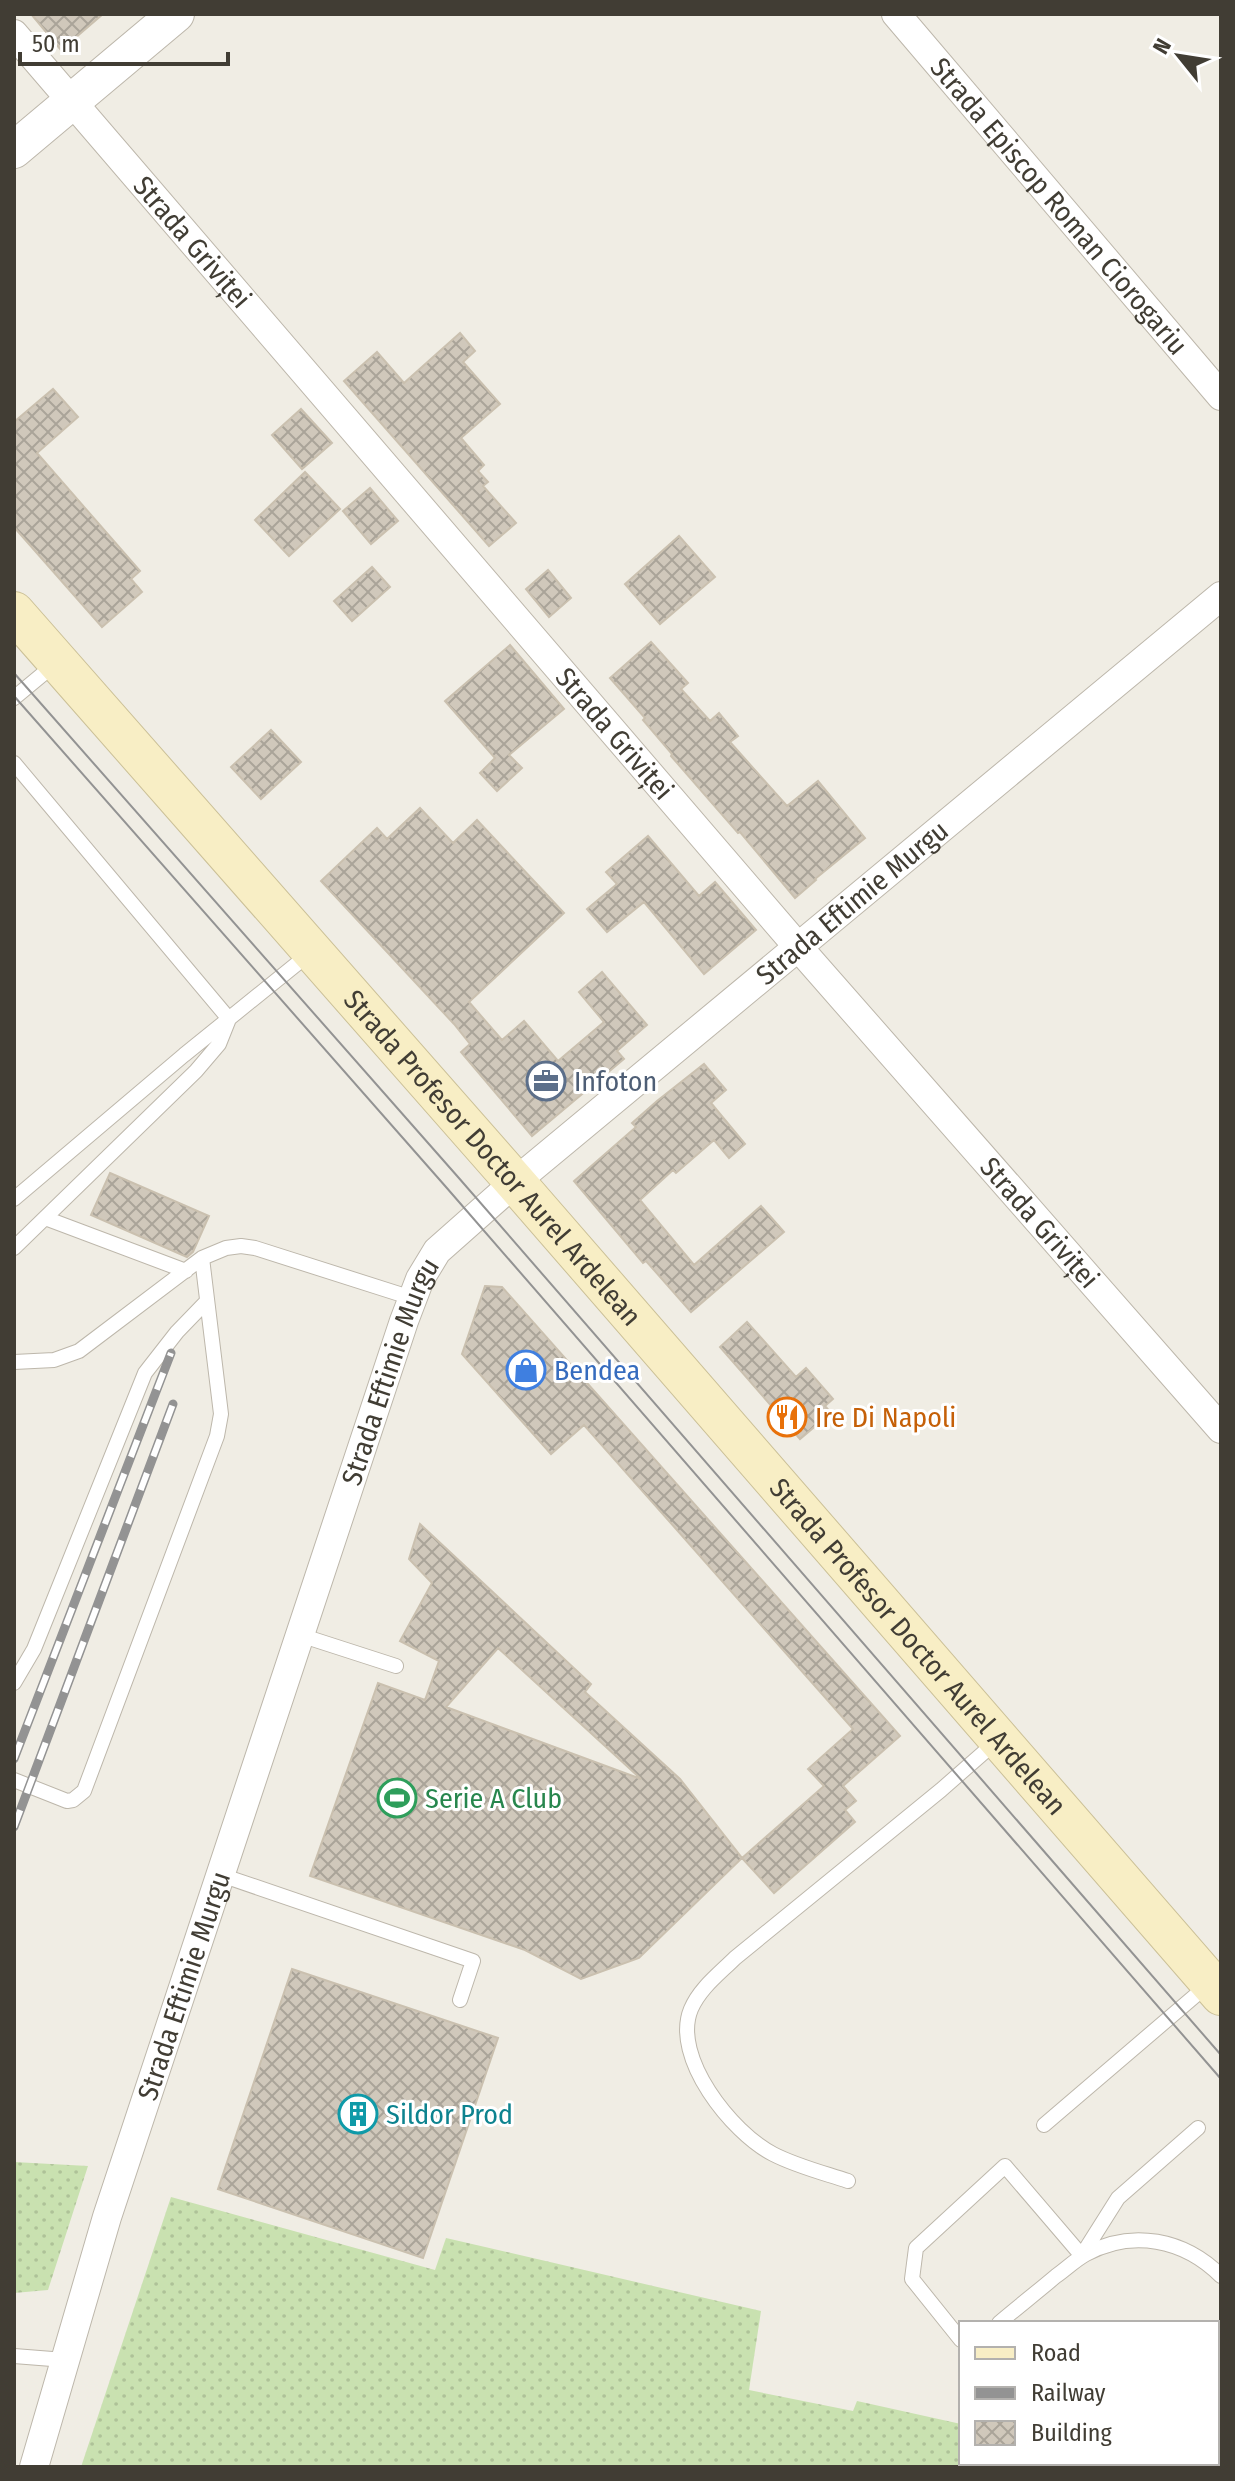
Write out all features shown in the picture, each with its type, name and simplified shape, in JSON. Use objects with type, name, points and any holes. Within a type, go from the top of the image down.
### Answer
[{"type":"main road","name":"Strada Profesor Doctor Aurel Ardelean","points":[[17,623],[59,662],[1216,1989]]},
{"type":"street","points":[[14,150],[176,14]]},
{"type":"street","name":"Strada Episcop Roman Ciorogariu","points":[[896,14],[1221,396]]},
{"type":"street","name":"Strada Griviței","points":[[14,34],[799,948],[1221,1429]]},
{"type":"street","name":"Strada Eftimie Murgu","points":[[34,2467],[107,2217],[412,1298],[429,1262],[437,1251],[515,1182],[1221,596]]},
{"type":"lane","points":[[14,698],[59,662]]},
{"type":"lane","points":[[14,763],[229,1019]]},
{"type":"lane","points":[[14,1199],[312,952]]},
{"type":"lane","points":[[14,1248],[196,1071],[219,1044],[229,1019]]},
{"type":"lane","points":[[45,1218],[186,1271]]},
{"type":"lane","points":[[14,1362],[54,1360],[79,1351],[202,1258],[226,1248],[255,1248],[412,1298]]},
{"type":"lane","points":[[14,1780],[62,1800],[73,1800],[84,1791],[217,1436],[221,1414],[202,1258]]},
{"type":"lane","points":[[14,1683],[34,1649],[145,1373],[177,1332],[207,1301]]},
{"type":"lane","points":[[300,1635],[396,1666]]},
{"type":"lane","points":[[848,2181],[775,2155],[752,2142],[736,2127],[703,2081],[691,2058],[686,2032],[691,2010],[705,1987],[735,1958],[999,1739]]},
{"type":"lane","points":[[221,1875],[473,1961],[460,2000]]},
{"type":"lane","points":[[1044,2125],[1216,1989]]},
{"type":"lane","points":[[1082,2256],[1118,2198],[1198,2128]]},
{"type":"lane","points":[[959,2338],[912,2279],[916,2248],[1005,2166],[1082,2256]]},
{"type":"lane","points":[[1001,2321],[1082,2256],[1113,2243],[1147,2239],[1182,2248],[1221,2276]]},
{"type":"lane","points":[[14,2356],[65,2360]]},
{"type":"green space","points":[[14,2162],[88,2166],[48,2290],[14,2293]]},
{"type":"green space","points":[[171,2197],[435,2270],[446,2238],[761,2311],[749,2390],[853,2411],[857,2401],[959,2424],[959,2465],[1124,2467],[81,2467]]},
{"type":"building","points":[[31,14],[103,14],[61,50]]},
{"type":"building","points":[[460,333],[475,351],[463,362],[500,404],[461,438],[484,465],[478,471],[488,482],[483,486],[516,523],[489,546],[344,381],[377,352],[404,383]]},
{"type":"building","points":[[53,389],[78,417],[37,453],[140,571],[131,579],[142,592],[102,627],[14,527],[14,422]]},
{"type":"building","points":[[301,409],[332,443],[302,469],[272,435]]},
{"type":"building","points":[[305,472],[340,509],[289,556],[255,520]]},
{"type":"building","points":[[370,488],[398,521],[371,544],[343,511]]},
{"type":"building","points":[[679,536],[715,577],[660,624],[625,584]]},
{"type":"building","points":[[372,567],[390,587],[352,621],[334,601]]},
{"type":"building","points":[[548,570],[571,598],[549,617],[526,589]]},
{"type":"building","points":[[651,642],[688,683],[681,689],[710,721],[719,713],[738,736],[730,742],[787,806],[818,781],[865,838],[795,898],[671,756],[643,720],[645,718],[610,678]]},
{"type":"building","points":[[510,645],[564,709],[509,755],[522,768],[497,791],[480,773],[495,758],[445,701]]},
{"type":"building","points":[[271,730],[301,762],[261,799],[231,767]]},
{"type":"building","points":[[420,808],[453,843],[477,820],[564,913],[469,1002],[502,1040],[524,1021],[558,1061],[604,1022],[579,992],[602,972],[647,1025],[617,1051],[624,1059],[532,1136],[461,1052],[470,1044],[454,1024],[321,881],[377,828],[387,839]]},
{"type":"building","points":[[648,836],[699,896],[715,882],[756,930],[704,974],[644,902],[607,932],[587,909],[617,884],[606,872]]},
{"type":"building","points":[[704,1064],[726,1090],[711,1103],[745,1144],[729,1158],[714,1140],[676,1173],[673,1170],[640,1200],[694,1265],[761,1206],[784,1232],[691,1312],[646,1261],[643,1263],[574,1181],[636,1127],[632,1123]]},
{"type":"building","points":[[110,1173],[209,1216],[193,1252],[187,1257],[91,1215]]},
{"type":"building","points":[[485,1286],[502,1287],[900,1736],[843,1786],[856,1801],[845,1810],[855,1822],[774,1893],[742,1858],[824,1786],[808,1769],[853,1729],[584,1425],[551,1454],[462,1354]]},
{"type":"building","points":[[747,1322],[796,1377],[806,1368],[833,1399],[825,1406],[831,1413],[800,1439],[720,1347]]},
{"type":"building","points":[[420,1524],[591,1684],[585,1692],[680,1779],[742,1858],[639,1958],[581,1979],[525,1950],[310,1876],[378,1683],[425,1700],[439,1661],[400,1641],[432,1583],[409,1559]],"holes":[[[498,1648],[641,1779],[446,1707]]]},
{"type":"building","name":"Sildor Prod","points":[[292,1969],[498,2038],[423,2258],[218,2189]]},
{"type":"tram line","points":[[14,673],[458,1177],[1221,2055]]},
{"type":"tram line","points":[[14,696],[446,1187],[1221,2079]]},
{"type":"railway","points":[[14,1759],[171,1353]]},
{"type":"railway","points":[[14,1827],[173,1404]]},
{"type":"place","name":"Infoton","points":[[546,1081]]},
{"type":"place","name":"Bendea","points":[[526,1370]]},
{"type":"place","name":"Ire Di Napoli","points":[[787,1417]]},
{"type":"place","name":"Serie A Club","points":[[397,1798]]},
{"type":"place","name":"Sildor Prod","points":[[358,2114]]}]
